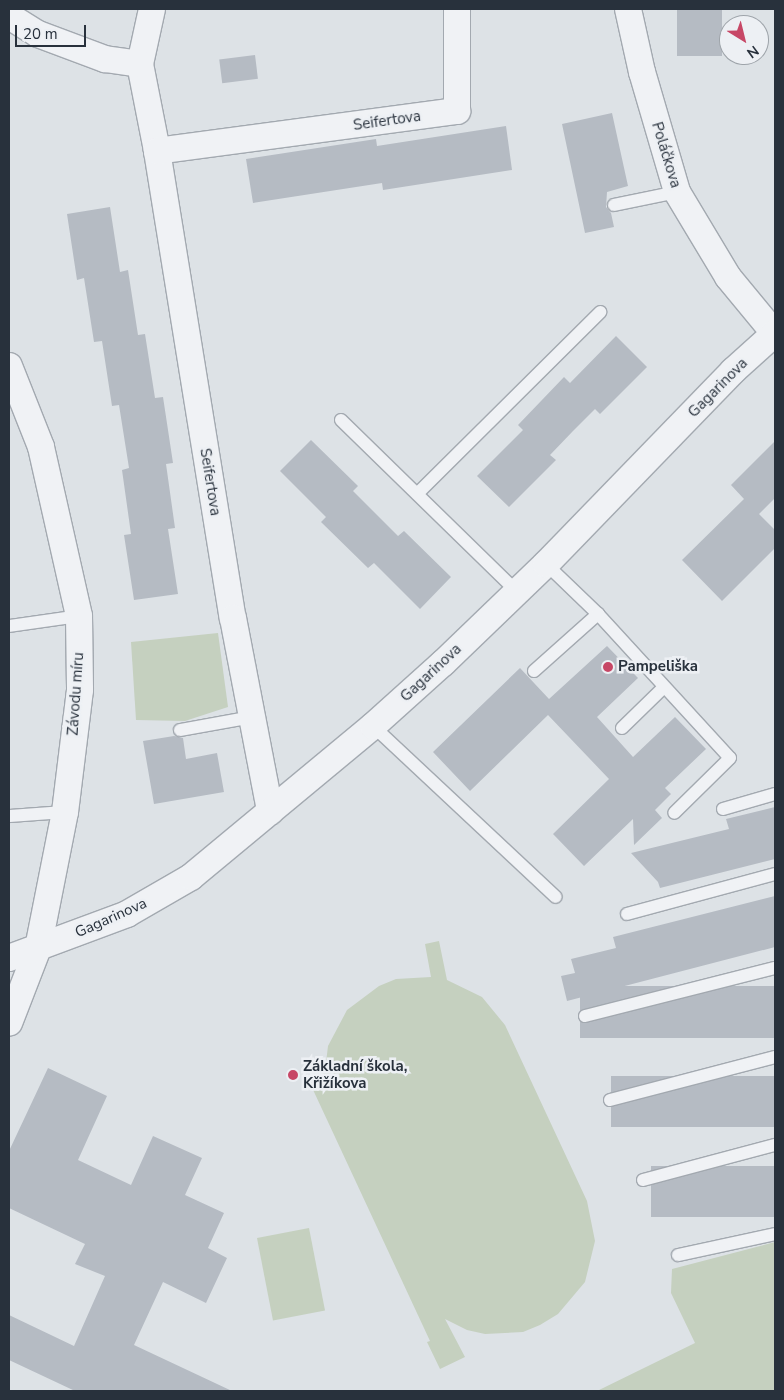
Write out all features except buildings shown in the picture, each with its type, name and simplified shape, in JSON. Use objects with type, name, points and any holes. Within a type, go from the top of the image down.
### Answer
[{"type":"street","name":"Seifertova","points":[[152,9],[140,64],[157,151],[213,500],[270,811]]},
{"type":"street","name":"Seifertova","points":[[157,151],[457,111],[457,9]]},
{"type":"street","name":"Poláčkova","points":[[628,9],[642,72],[677,192],[728,277],[775,333]]},
{"type":"street","points":[[9,16],[38,34],[105,59],[140,64]]},
{"type":"street","name":"Gagarinova","points":[[9,958],[127,914],[183,882],[373,726],[546,564],[733,372],[775,333]]},
{"type":"street","name":"Závodu míru","points":[[9,366],[41,447],[79,616],[80,690],[65,812],[38,948],[20,1002],[9,1023]]},
{"type":"lane","points":[[614,205],[677,192]]},
{"type":"lane","points":[[418,493],[600,312]]},
{"type":"lane","points":[[340,420],[418,493],[517,592]]},
{"type":"lane","points":[[546,564],[598,614],[663,688],[730,758],[674,813]]},
{"type":"lane","points":[[534,671],[598,614]]},
{"type":"lane","points":[[9,626],[79,616]]},
{"type":"lane","points":[[622,728],[663,688]]},
{"type":"lane","points":[[180,730],[252,717]]},
{"type":"lane","points":[[373,726],[556,897]]},
{"type":"lane","points":[[723,809],[775,794]]},
{"type":"lane","points":[[9,816],[65,812]]},
{"type":"lane","points":[[627,914],[775,874]]},
{"type":"lane","points":[[585,1016],[775,968]]},
{"type":"lane","points":[[610,1100],[775,1057]]},
{"type":"lane","points":[[643,1180],[775,1145]]},
{"type":"lane","points":[[678,1255],[775,1234]]},
{"type":"green space","points":[[218,633],[228,707],[185,721],[136,720],[131,642]]},
{"type":"green space","points":[[439,941],[447,980],[482,997],[505,1025],[587,1201],[595,1241],[585,1282],[558,1314],[540,1325],[523,1332],[485,1334],[467,1330],[445,1319],[465,1357],[440,1369],[427,1342],[430,1341],[308,1079],[325,1071],[328,1046],[347,1010],[379,986],[396,979],[431,977],[425,944]]},
{"type":"green space","points":[[309,1228],[325,1310],[273,1321],[257,1238]]},
{"type":"green space","points":[[775,1242],[775,1391],[597,1391],[695,1343],[671,1293],[672,1269]]},
{"type":"place","name":"Pampeliška","points":[[608,667]]},
{"type":"place","name":"Základní škola, Křižíkova","points":[[293,1075]]}]
